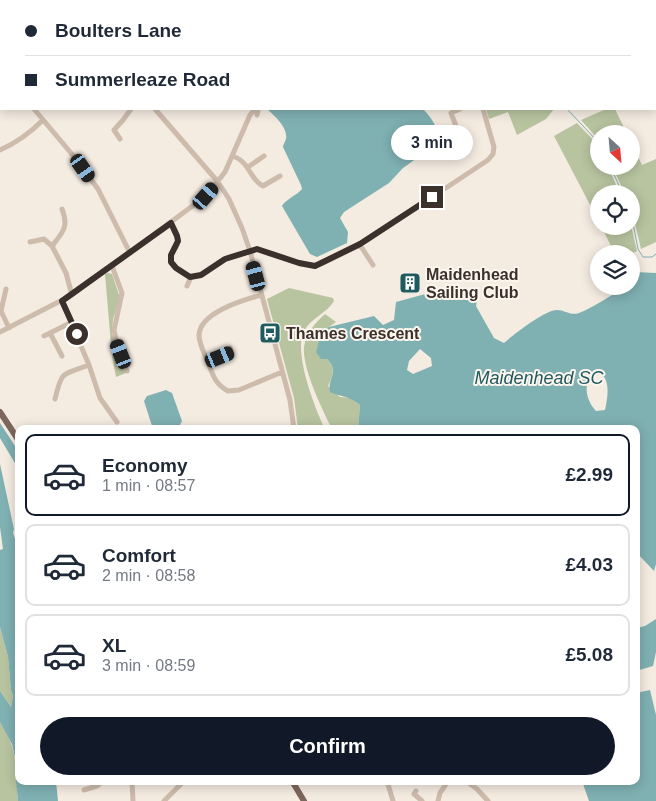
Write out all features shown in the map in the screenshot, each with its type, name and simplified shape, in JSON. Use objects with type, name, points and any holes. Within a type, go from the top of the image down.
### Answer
[{"type":"main road","points":[[0,412],[15,435]]},
{"type":"main road","points":[[294,785],[304,801]]},
{"type":"street","points":[[35,110],[76,159],[98,189],[130,253]]},
{"type":"street","points":[[120,139],[114,130],[130,110]]},
{"type":"street","points":[[157,110],[218,182],[229,199],[242,228],[250,251],[290,400],[293,425]]},
{"type":"street","points":[[0,332],[72,295],[206,196],[218,182],[233,156],[250,115],[255,110]]},
{"type":"street","points":[[256,115],[257,110]]},
{"type":"street","points":[[456,126],[451,114],[458,110]]},
{"type":"street","points":[[171,223],[178,241],[171,255],[171,262],[176,268],[190,277],[201,275],[225,259],[257,249],[299,263],[315,266],[360,244],[488,160],[494,151],[483,110]]},
{"type":"street","points":[[0,150],[8,147],[43,120]]},
{"type":"street","points":[[233,156],[239,158],[248,167],[257,183],[262,186],[280,176]]},
{"type":"street","points":[[248,167],[264,156]]},
{"type":"street","points":[[52,246],[64,231],[66,220],[62,209]]},
{"type":"street","points":[[30,242],[44,239],[52,246],[66,273],[72,295]]},
{"type":"street","points":[[360,244],[373,265]]},
{"type":"street","points":[[112,266],[122,293],[114,330],[117,344],[127,366]]},
{"type":"street","points":[[187,286],[190,277]]},
{"type":"street","points":[[6,289],[1,311],[9,328]]},
{"type":"street","points":[[262,295],[230,306],[203,323],[199,333],[200,344],[216,382],[228,391],[239,390],[282,372]]},
{"type":"street","points":[[62,301],[89,365],[100,398],[117,422]]},
{"type":"street","points":[[44,336],[72,322]]},
{"type":"street","points":[[50,333],[62,356]]},
{"type":"street","points":[[208,362],[232,350]]},
{"type":"street","points":[[55,399],[60,378],[64,374],[89,365]]},
{"type":"street","points":[[84,790],[98,785]]},
{"type":"street","points":[[132,785],[132,801]]},
{"type":"street","points":[[164,801],[180,785]]},
{"type":"street","points":[[388,785],[393,801]]},
{"type":"street","points":[[438,801],[440,793],[445,785]]},
{"type":"street","points":[[472,785],[488,801]]},
{"type":"street","points":[[414,793],[422,801]]},
{"type":"green space","points":[[486,110],[553,110],[546,119],[517,135],[508,112],[489,119]]},
{"type":"green space","points":[[604,110],[615,110],[623,125],[590,125],[590,130],[581,120]]},
{"type":"green space","points":[[577,123],[590,137],[590,175],[612,175],[616,185],[590,185],[590,205],[554,136]]},
{"type":"green space","points":[[656,159],[656,242],[641,249],[638,235],[640,235],[640,185],[621,185],[616,175],[640,175],[640,161],[642,165]]},
{"type":"green space","points":[[606,235],[633,235],[636,245],[610,245]]},
{"type":"green space","points":[[105,274],[112,274],[120,298],[113,319],[112,333],[126,373],[116,377],[112,356]]},
{"type":"green space","points":[[289,288],[333,298],[334,301],[331,305],[307,326],[301,340],[303,366],[323,425],[297,425],[294,398],[267,299]]},
{"type":"green space","points":[[325,314],[336,322],[329,327],[327,359],[332,366],[333,372],[328,386],[340,397],[352,398],[360,405],[358,425],[330,425],[323,411],[309,377],[304,356],[307,337],[314,325]]},
{"type":"green space","points":[[0,627],[8,657],[13,696],[11,707],[0,691]]},
{"type":"green space","points":[[0,722],[13,751],[18,801],[0,801]]},
{"type":"water","points":[[268,110],[424,110],[435,125],[438,133],[438,143],[403,168],[389,183],[344,212],[340,218],[348,232],[347,243],[317,257],[310,254],[282,206],[302,189],[283,147],[286,139],[285,131],[281,123]]},
{"type":"water","name":"Maidenhead SC","points":[[640,272],[656,273],[656,564],[654,571],[640,556],[640,425],[358,425],[360,405],[349,398],[330,392],[333,368],[327,359],[321,359],[316,352],[319,341],[329,327],[374,316],[383,325],[394,320],[396,302],[444,289],[454,295],[477,300],[476,306],[494,338],[504,343],[529,324],[552,311],[557,310],[573,314],[594,306],[612,295],[640,295]],"holes":[[[420,349],[431,358],[432,366],[413,374],[407,370],[409,361]],[[594,371],[604,376],[608,392],[605,410],[596,411],[588,396],[588,381]]]},
{"type":"water","points":[[166,390],[172,393],[182,421],[180,425],[152,425],[144,401],[147,396]]},
{"type":"water","points":[[0,423],[15,446],[15,463],[0,438]]},
{"type":"water","points":[[0,464],[15,539],[15,758],[12,744],[0,722],[0,691],[11,707],[13,696],[8,657],[0,627],[0,550],[3,549],[0,527]]},
{"type":"water","points":[[656,619],[656,652],[653,666],[640,670],[640,627]]},
{"type":"water","points":[[650,690],[656,715],[656,801],[589,801],[583,785],[640,785],[640,692]]},
{"type":"water","points":[[16,785],[56,785],[58,801],[18,801]]},
{"type":"waterway","points":[[568,110],[590,133]]},
{"type":"waterway","points":[[614,175],[619,185]]},
{"type":"waterway","points":[[635,235],[638,249],[643,257],[652,257],[656,254]]},
{"type":"place","name":"Maidenhead Sailing Club","points":[[410,283]]},
{"type":"place","name":"Thames Crescent","points":[[270,333]]},
{"type":"route","points":[[77,334],[62,301],[171,223],[178,241],[170,257],[172,265],[190,277],[201,275],[225,259],[257,249],[299,263],[315,266],[360,244],[432,197]]}]
